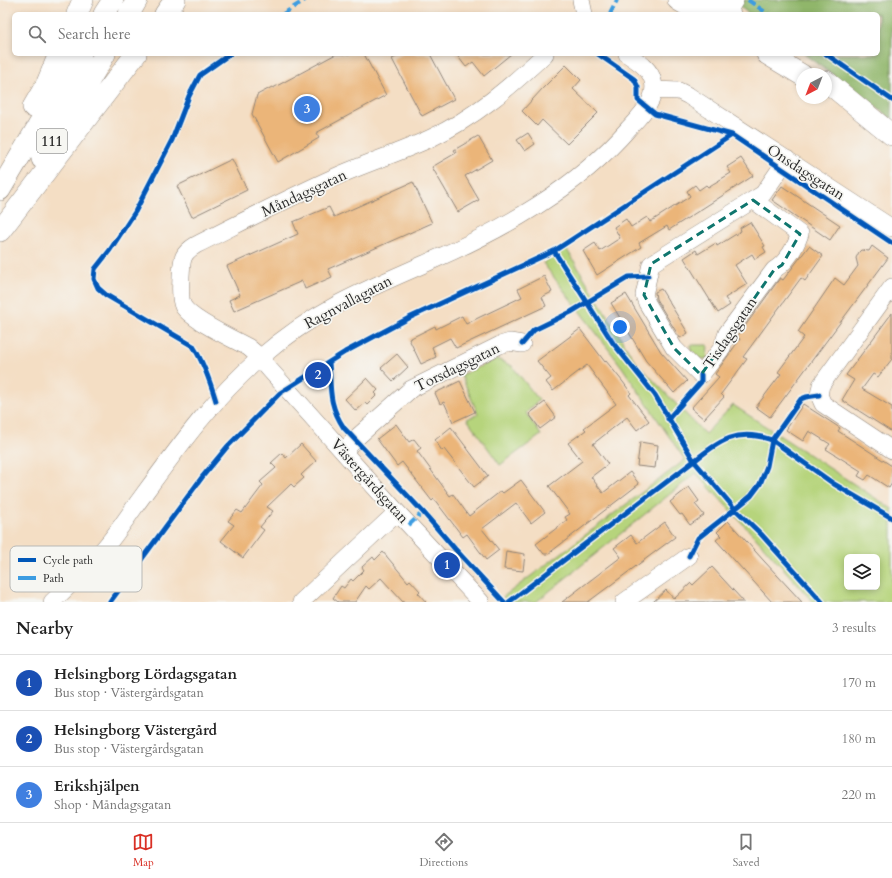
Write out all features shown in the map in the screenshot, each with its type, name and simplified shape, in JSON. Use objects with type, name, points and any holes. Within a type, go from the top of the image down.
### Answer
[{"type":"main road","points":[[78,12],[83,0]]},
{"type":"main road","points":[[105,12],[113,0]]},
{"type":"main road","points":[[130,12],[138,0]]},
{"type":"main road","points":[[166,12],[175,0]]},
{"type":"main road","points":[[0,169],[47,83],[58,56]]},
{"type":"main road","name":"111","points":[[0,190],[80,56]]},
{"type":"main road","name":"111","points":[[0,228],[104,56]]},
{"type":"main road","points":[[0,231],[134,56]]},
{"type":"main road","points":[[771,56],[796,71]]},
{"type":"main road","points":[[794,56],[810,68]]},
{"type":"main road","points":[[832,86],[892,135]]},
{"type":"main road","points":[[832,95],[892,135]]},
{"type":"street","name":"Måndagsgatan","points":[[260,358],[248,347],[198,319],[189,313],[184,307],[182,300],[182,259],[187,250],[336,176],[402,151],[458,124],[478,112],[543,56]]},
{"type":"street","points":[[630,56],[649,71],[653,78],[654,90]]},
{"type":"street","name":"Ragnvallagatan","points":[[106,546],[207,410],[229,386],[260,358],[287,336],[312,319],[339,304],[387,280],[468,244],[500,228],[537,206],[590,166],[624,134],[642,114],[652,97],[654,90]]},
{"type":"street","name":"Onsdagsgatan","points":[[654,90],[679,91],[689,96],[892,228]]},
{"type":"street","name":"Tisdagsgatan","points":[[753,200],[800,234],[796,245],[782,265],[774,270],[727,333],[722,348],[701,374],[674,348],[647,303],[644,295],[651,264],[753,200],[763,194],[787,159]]},
{"type":"street","points":[[892,287],[886,308],[821,385],[819,395],[823,404],[892,450]]},
{"type":"street","name":"Torsdagsgatan","points":[[344,452],[354,440],[411,389],[500,345],[510,342],[522,344]]},
{"type":"street","name":"Västergårdsgatan","points":[[260,358],[397,512],[481,602]]},
{"type":"street","points":[[301,602],[397,512]]},
{"type":"street","points":[[624,602],[689,556]]},
{"type":"street","name":"Ragnvallagatan","points":[[52,602],[63,592]]},
{"type":"highlighted area","points":[[753,200],[800,234],[782,265],[774,270],[701,375],[674,348],[644,295],[651,264]]},
{"type":"green space","points":[[742,0],[892,0],[892,119],[832,75],[832,68],[823,68],[807,56],[880,56],[880,12],[746,12],[739,6]]},
{"type":"green space","points":[[566,248],[635,361],[705,434],[733,405],[892,509],[892,602],[813,602],[696,473],[536,602],[508,602],[503,597],[685,460],[622,367],[543,263]]},
{"type":"green space","points":[[691,345],[708,345],[707,359],[691,358]]},
{"type":"green space","points":[[497,359],[512,366],[539,400],[526,413],[541,435],[500,465],[467,419],[478,414],[461,375]]},
{"type":"building","points":[[332,56],[365,56],[386,95],[316,133],[319,138],[278,162],[252,114],[257,95],[272,87],[273,88]]},
{"type":"building","points":[[398,56],[431,56],[454,99],[422,116],[392,59]]},
{"type":"building","points":[[458,56],[509,56],[484,76],[473,62],[466,67]]},
{"type":"building","points":[[566,65],[581,80],[573,89],[598,113],[567,144],[542,120],[537,126],[522,111]]},
{"type":"building","points":[[528,133],[535,144],[525,151],[517,140]]},
{"type":"building","points":[[478,136],[492,160],[465,176],[479,200],[458,212],[432,167],[456,153],[454,150]]},
{"type":"building","points":[[741,158],[753,176],[669,230],[667,226],[639,243],[641,247],[597,275],[583,251],[595,243],[600,251],[620,238],[614,227],[626,219],[631,227],[647,217],[650,222],[689,197],[690,196],[687,191],[695,185],[699,190],[706,185],[708,187],[731,173],[727,167]]},
{"type":"building","points":[[232,159],[247,190],[192,217],[177,186]]},
{"type":"building","points":[[413,182],[432,223],[328,269],[332,277],[305,289],[302,281],[234,311],[229,300],[240,295],[227,266],[298,234],[293,222],[329,207],[334,217]]},
{"type":"building","points":[[782,186],[840,225],[830,240],[772,200]]},
{"type":"building","points":[[750,222],[765,246],[763,247],[766,252],[755,259],[752,254],[735,265],[747,284],[725,298],[730,305],[718,313],[684,258],[696,250],[698,254],[716,243],[717,246],[741,231],[740,228]]},
{"type":"building","points":[[809,246],[823,256],[805,281],[801,278],[743,357],[747,359],[721,394],[724,397],[704,419],[691,408],[719,377],[715,374],[740,339],[737,337],[780,278],[783,280]]},
{"type":"building","points":[[872,246],[888,258],[770,417],[756,407],[781,374],[778,372],[804,337],[798,332],[835,278],[844,285],[858,266],[856,258],[859,252],[861,250],[869,251]]},
{"type":"building","points":[[544,276],[552,292],[542,297],[546,306],[456,348],[450,338],[432,347],[436,357],[421,364],[409,339],[435,326],[436,329],[462,316],[466,324],[522,297],[518,289]]},
{"type":"building","points":[[661,289],[688,333],[680,338],[656,299],[655,292]]},
{"type":"building","points":[[626,294],[661,352],[687,381],[674,393],[646,361],[611,303]]},
{"type":"building","points":[[892,313],[892,359],[878,377],[873,374],[862,389],[892,407],[892,432],[842,400],[854,380],[846,375]]},
{"type":"building","points":[[580,329],[605,362],[606,361],[623,382],[631,393],[629,395],[649,421],[637,430],[627,417],[593,444],[608,464],[591,477],[603,493],[630,472],[639,484],[548,554],[544,554],[536,544],[567,520],[565,517],[570,514],[549,486],[582,461],[568,443],[586,430],[584,428],[616,404],[587,365],[553,391],[546,382],[551,378],[537,361]]},
{"type":"building","points":[[397,354],[408,367],[393,381],[381,368]]},
{"type":"building","points":[[367,378],[378,390],[375,393],[377,395],[367,405],[365,403],[356,411],[345,399]]},
{"type":"building","points":[[460,381],[475,412],[453,422],[444,402],[440,404],[435,393]]},
{"type":"building","points":[[545,402],[556,417],[540,429],[529,414]]},
{"type":"building","points":[[803,404],[840,428],[838,431],[892,466],[892,483],[889,488],[869,475],[865,480],[858,476],[861,471],[826,449],[830,444],[809,431],[803,441],[786,430]]},
{"type":"building","points":[[396,424],[409,442],[414,439],[421,448],[417,451],[450,496],[453,494],[469,516],[501,491],[503,493],[521,480],[545,512],[531,523],[516,503],[482,529],[499,550],[486,560],[467,534],[463,537],[434,499],[432,501],[402,462],[397,466],[377,439]]},
{"type":"building","points":[[451,427],[488,476],[474,487],[444,449],[442,451],[435,440]]},
{"type":"building","points":[[640,442],[658,445],[655,468],[637,466]]},
{"type":"building","points":[[301,444],[316,461],[301,475],[304,478],[294,487],[291,484],[267,507],[273,511],[260,527],[264,530],[243,558],[221,541],[234,525],[228,521],[237,510],[242,513],[263,485],[260,482],[276,468],[271,463],[282,453],[286,458]]},
{"type":"building","points":[[689,487],[699,501],[695,504],[704,515],[690,525],[670,502]]},
{"type":"building","points":[[728,521],[802,602],[772,602],[716,540],[721,536],[717,532]]},
{"type":"building","points":[[665,522],[675,537],[588,602],[562,602],[621,557],[614,548],[631,535],[637,543]]},
{"type":"building","points":[[506,551],[525,554],[523,571],[504,569]]},
{"type":"building","points":[[383,552],[408,582],[410,580],[420,591],[418,593],[426,602],[403,602],[381,578],[369,589],[366,586],[355,602],[338,602],[333,598],[341,586],[344,588],[351,579],[353,581],[364,570],[362,567],[373,557],[375,560]]},
{"type":"building","points":[[712,567],[744,602],[653,602],[666,590],[674,599],[691,583],[693,585]]},
{"type":"marked path","points":[[286,12],[305,0]]},
{"type":"marked path","points":[[611,12],[617,0]]},
{"type":"marked path","points":[[748,0],[765,12]]},
{"type":"marked path","points":[[409,525],[423,512]]},
{"type":"cycle path","points":[[216,401],[206,372],[193,346],[106,295],[98,288],[94,279],[95,269],[110,250],[135,212],[172,140],[189,96],[200,75],[227,56]]},
{"type":"cycle path","points":[[601,56],[634,79],[638,87],[638,100],[655,114],[732,135]]},
{"type":"cycle path","points":[[829,56],[892,100]]},
{"type":"cycle path","points":[[504,602],[423,512],[344,428],[335,411],[331,396],[329,362],[411,317],[554,251],[732,135],[892,243]]},
{"type":"cycle path","points":[[509,602],[694,461],[655,395],[613,343],[554,251]]},
{"type":"cycle path","points":[[522,344],[534,330],[571,312],[629,277],[648,276]]},
{"type":"cycle path","points":[[142,559],[203,476],[227,447],[280,393],[329,362]]},
{"type":"cycle path","points":[[668,419],[701,382],[701,375]]},
{"type":"cycle path","points":[[689,556],[698,538],[751,496],[760,484],[767,466],[772,440],[801,399],[819,395]]},
{"type":"cycle path","points":[[822,602],[761,534],[735,509],[694,461],[713,447],[730,438],[749,435],[772,440],[834,484],[892,518]]},
{"type":"cycle path","points":[[110,602],[117,592]]},
{"type":"place","name":"Erikshjälpen","points":[[307,109]]},
{"type":"place","name":"Helsingborg Västergård","points":[[318,375]]},
{"type":"place","name":"Helsingborg Lördagsgatan","points":[[447,565]]}]
